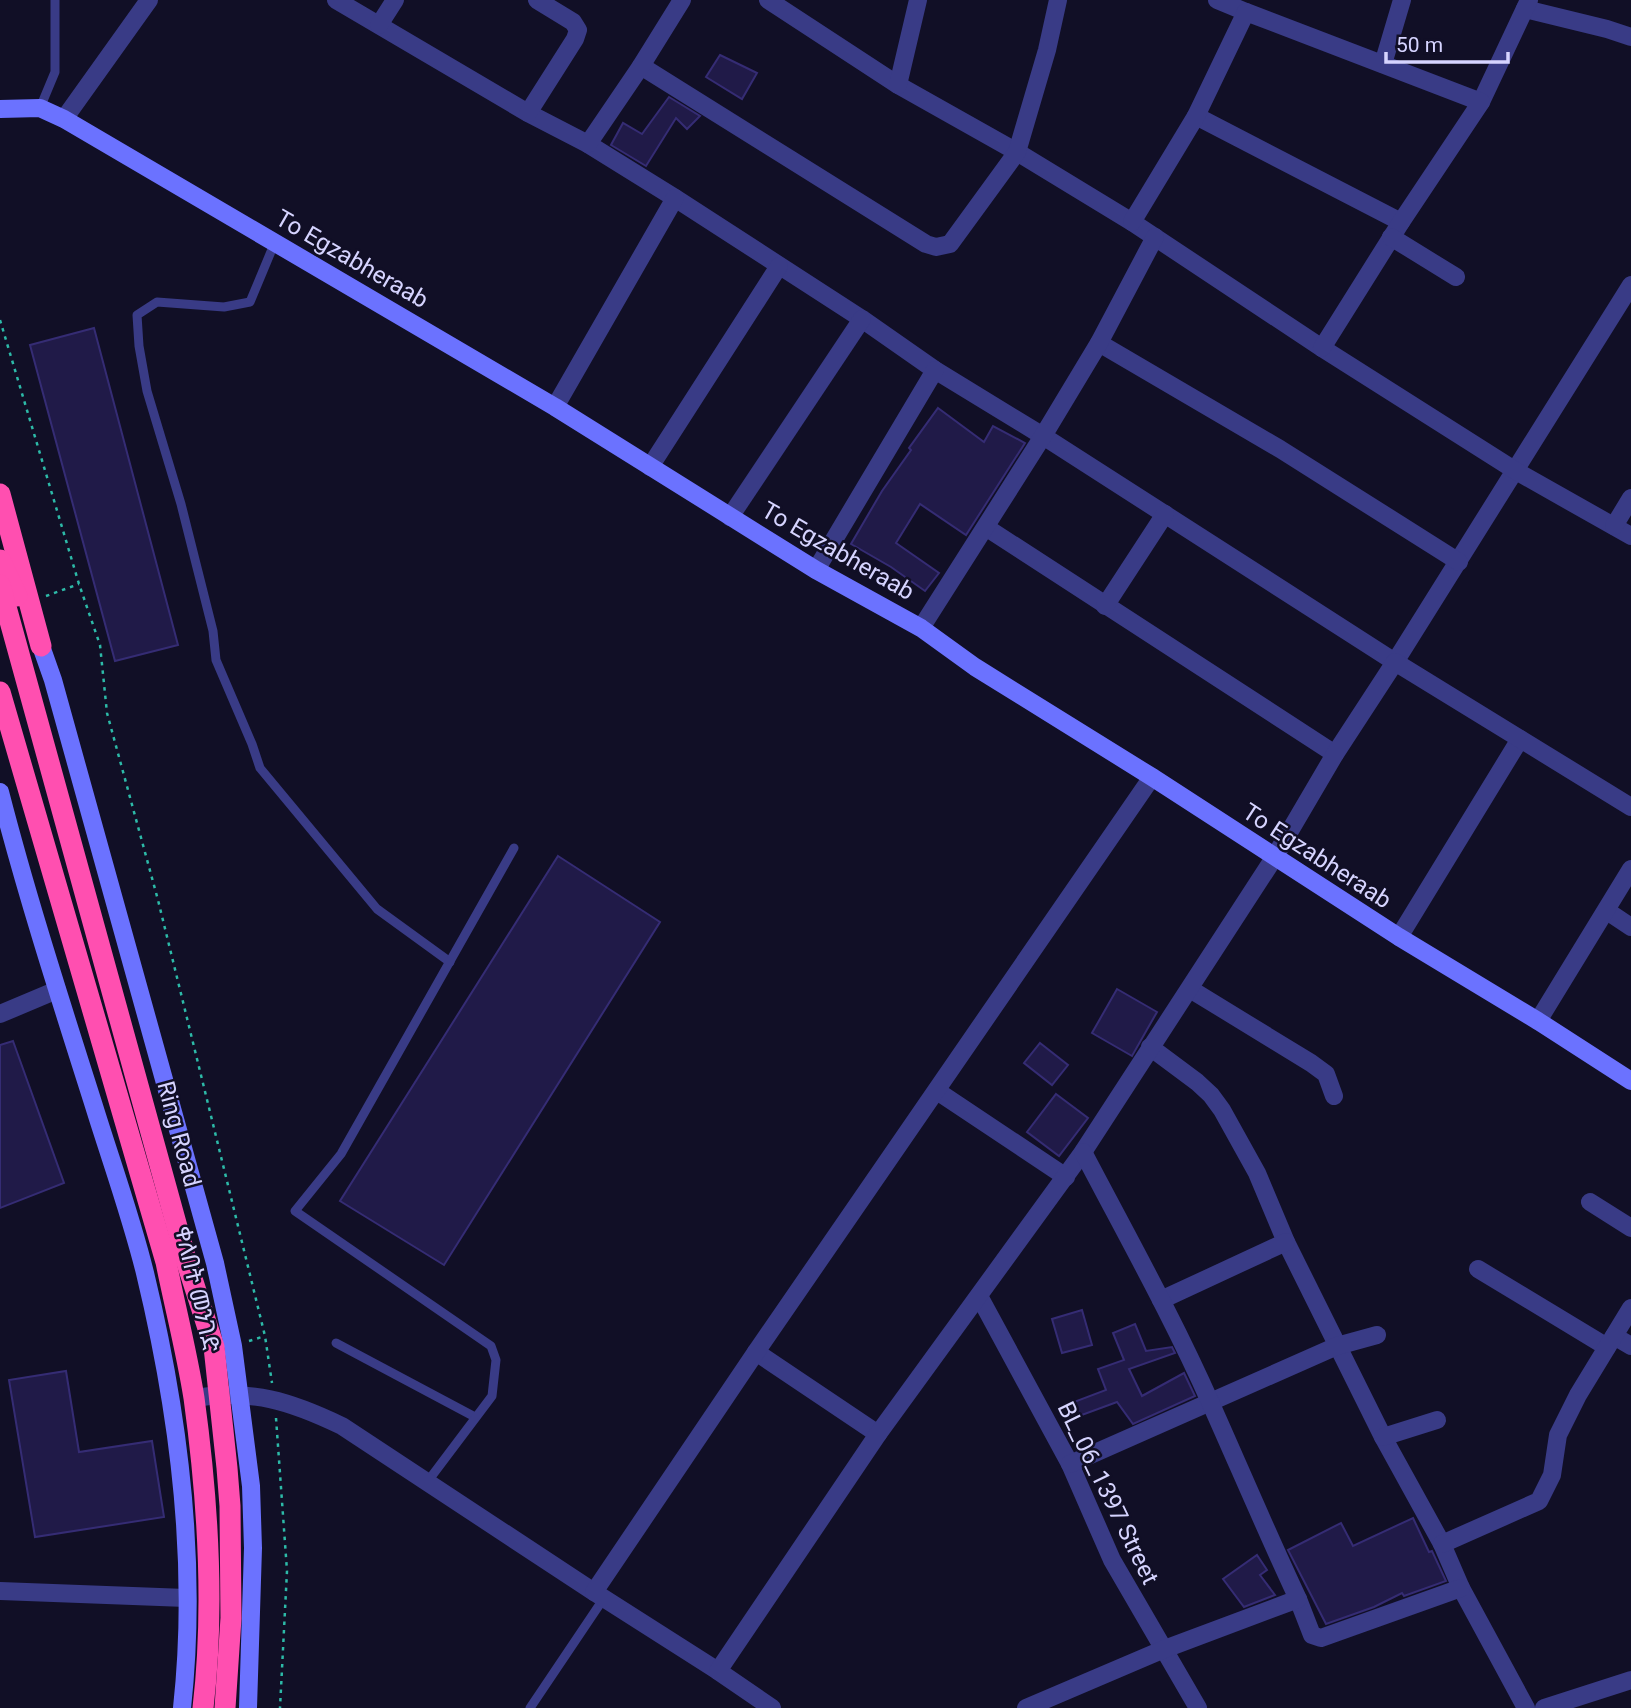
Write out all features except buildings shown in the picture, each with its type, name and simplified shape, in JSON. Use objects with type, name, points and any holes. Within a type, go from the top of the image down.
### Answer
[{"type":"highway","points":[[0,494],[41,646]]},
{"type":"highway","points":[[0,559],[41,646]]},
{"type":"highway","name":"Ring Road","points":[[0,585],[187,1263],[231,1394],[231,1618],[225,1708]]},
{"type":"highway","name":"ቀለበት መንገድ","points":[[0,692],[166,1262],[194,1398],[208,1542],[203,1708]]},
{"type":"street","points":[[64,119],[149,0]]},
{"type":"street","points":[[336,0],[676,198],[862,319],[935,370],[1043,436],[1395,662],[1631,807]]},
{"type":"street","points":[[379,25],[395,0]]},
{"type":"street","points":[[528,113],[578,30],[573,22],[537,0]]},
{"type":"street","points":[[587,144],[641,66],[682,0]]},
{"type":"street","points":[[768,0],[898,85],[1017,152],[1132,222],[1322,348],[1516,471],[1631,536]]},
{"type":"street","points":[[898,85],[918,0]]},
{"type":"street","points":[[641,66],[926,244],[936,247],[950,244],[1017,152],[1047,50],[1058,0]]},
{"type":"street","points":[[1217,0],[1481,102]]},
{"type":"street","points":[[1383,64],[1402,0]]},
{"type":"street","points":[[1322,348],[1481,102],[1527,5],[1631,37]]},
{"type":"street","points":[[1132,222],[1196,117],[1246,12]]},
{"type":"street","name":"To Egzabheraab","points":[[0,109],[40,108],[64,119],[555,407],[816,570],[921,628],[975,667],[1152,777],[1274,858],[1631,1081]]},
{"type":"street","points":[[1196,117],[1396,230],[1455,277]]},
{"type":"street","points":[[555,407],[676,198]]},
{"type":"street","points":[[921,628],[987,528],[1099,343],[1155,237]]},
{"type":"street","points":[[650,467],[779,266]]},
{"type":"street","points":[[718,1671],[878,1434],[1083,1153],[1274,858],[1335,754],[1459,562],[1631,285]]},
{"type":"street","points":[[730,517],[862,319]]},
{"type":"street","points":[[1099,343],[1280,449],[1459,562]]},
{"type":"street","points":[[816,570],[935,370]]},
{"type":"street","points":[[1614,526],[1631,498]]},
{"type":"street","points":[[1105,606],[1165,514]]},
{"type":"street","points":[[987,528],[1335,754]]},
{"type":"street","points":[[41,646],[53,680],[215,1263],[233,1346],[231,1394],[251,1486],[253,1548],[248,1708]]},
{"type":"street","points":[[1399,937],[1520,740]]},
{"type":"street","points":[[599,1595],[756,1352],[1152,777]]},
{"type":"street","points":[[0,792],[57,989],[135,1238],[163,1357],[174,1414],[182,1490],[186,1598],[185,1679],[181,1708]]},
{"type":"street","points":[[1538,1021],[1608,911],[1631,869]]},
{"type":"street","points":[[1608,911],[1631,927]]},
{"type":"street","points":[[0,1014],[57,989]]},
{"type":"street","points":[[1190,989],[1326,1074],[1334,1096]]},
{"type":"street","points":[[1150,1048],[1197,1082],[1222,1110],[1257,1173],[1286,1242],[1383,1437],[1442,1544],[1461,1588],[1526,1708]]},
{"type":"street","points":[[937,1091],[1066,1177]]},
{"type":"street","points":[[1083,1153],[1161,1300],[1211,1404],[1312,1635],[1321,1638],[1461,1588]]},
{"type":"street","points":[[1590,1202],[1631,1228]]},
{"type":"street","points":[[1161,1300],[1286,1242]]},
{"type":"street","points":[[1478,1269],[1610,1341],[1631,1346]]},
{"type":"street","name":"BL_06_1397 Street","points":[[979,1296],[1070,1464],[1112,1560],[1198,1708]]},
{"type":"street","points":[[1442,1544],[1539,1501],[1552,1475],[1558,1435],[1631,1308]]},
{"type":"street","points":[[1070,1464],[1211,1404],[1337,1346],[1377,1335]]},
{"type":"street","points":[[756,1352],[878,1434]]},
{"type":"street","points":[[194,1398],[231,1394],[275,1399],[300,1406],[342,1426],[772,1708]]},
{"type":"street","points":[[1383,1437],[1437,1420]]},
{"type":"street","points":[[0,1591],[186,1598]]},
{"type":"street","points":[[1026,1708],[1162,1650],[1297,1599]]},
{"type":"street","points":[[1544,1708],[1631,1680]]},
{"type":"lane","points":[[40,108],[55,72],[55,0]]},
{"type":"lane","points":[[275,242],[250,302],[223,307],[157,302],[136,315],[148,391],[181,504],[213,631],[219,673],[252,744],[260,768],[377,909],[450,962]]},
{"type":"lane","points":[[428,1481],[492,1396],[496,1360],[491,1346],[295,1211],[341,1154],[514,848]]},
{"type":"lane","points":[[336,1343],[475,1418]]},
{"type":"lane","points":[[530,1708],[599,1595]]},
{"type":"path","points":[[0,320],[79,584],[100,645],[107,713],[158,900],[259,1311],[275,1399],[287,1572],[280,1708]]},
{"type":"path","points":[[29,602],[79,584]]}]
